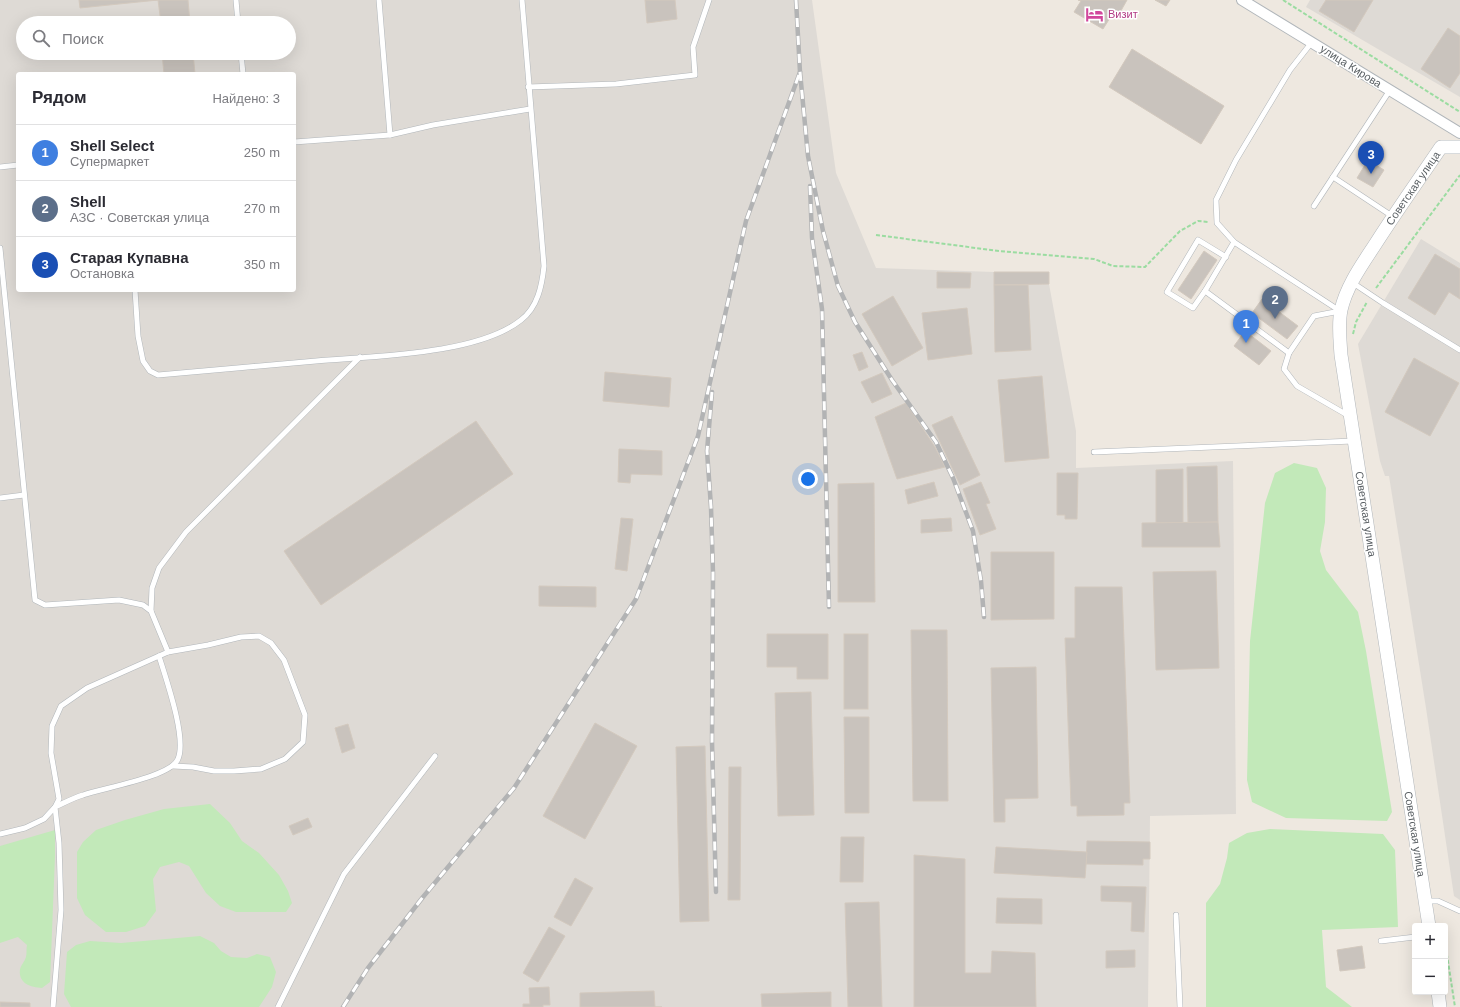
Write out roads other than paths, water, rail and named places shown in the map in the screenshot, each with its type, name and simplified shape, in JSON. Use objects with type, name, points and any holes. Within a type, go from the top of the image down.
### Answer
[{"type":"street","name":"улица Кирова","points":[[1242,0],[1460,133]]},
{"type":"street","name":"Советская улица","points":[[1429,923],[1341,355],[1340,329],[1341,311],[1344,298],[1352,282],[1393,216],[1442,147],[1460,147]]},
{"type":"street","points":[[1438,995],[1440,1007]]},
{"type":"lane","points":[[236,0],[237,16]]},
{"type":"lane","points":[[380,0],[390,135]]},
{"type":"lane","points":[[135,292],[138,336],[143,361],[150,371],[158,375],[426,352],[473,342],[499,333],[522,320],[533,308],[542,286],[544,266],[522,0]]},
{"type":"lane","points":[[528,87],[616,84],[695,75],[693,47],[709,0]]},
{"type":"lane","points":[[1312,42],[1290,70],[1236,160],[1216,200],[1218,223],[1234,242],[1341,311]]},
{"type":"lane","points":[[242,60],[243,72]]},
{"type":"lane","points":[[1314,206],[1390,90]]},
{"type":"lane","points":[[296,142],[390,135],[433,125],[530,109]]},
{"type":"lane","points":[[0,167],[16,165]]},
{"type":"lane","points":[[1334,177],[1393,216]]},
{"type":"lane","points":[[1226,257],[1198,240],[1167,292],[1193,308],[1226,257],[1234,242]]},
{"type":"lane","points":[[0,248],[35,600],[45,605],[119,600],[143,606],[151,611]]},
{"type":"lane","points":[[1352,282],[1371,296],[1460,350]]},
{"type":"lane","points":[[1204,291],[1289,352]]},
{"type":"lane","points":[[1341,311],[1314,316],[1289,352],[1284,369],[1297,386],[1351,417]]},
{"type":"lane","points":[[168,652],[151,611],[152,588],[159,568],[186,532],[309,411],[360,357]]},
{"type":"lane","points":[[1094,452],[1354,441]]},
{"type":"lane","points":[[0,498],[24,495]]},
{"type":"lane","points":[[0,834],[25,828],[44,819],[55,807],[59,799],[51,753],[52,726],[61,706],[87,688],[168,652],[208,645],[240,637],[259,636],[271,643],[284,660],[306,715],[303,742],[286,759],[261,769],[214,771],[193,767],[173,766]]},
{"type":"lane","points":[[55,807],[83,795],[156,774],[173,766],[178,760],[181,747],[177,720],[159,656]]},
{"type":"lane","points":[[278,1007],[344,874],[435,756]]},
{"type":"lane","points":[[53,1007],[61,910],[59,843],[55,807]]},
{"type":"lane","points":[[1425,901],[1438,900],[1460,911]]},
{"type":"lane","points":[[1176,915],[1180,1007]]},
{"type":"lane","points":[[1381,941],[1412,937]]},
{"type":"railway","points":[[796,0],[800,72],[808,156],[823,231],[838,286],[855,322],[892,380],[936,442],[953,478],[973,531],[981,581],[984,617]]},
{"type":"railway","points":[[343,1007],[368,968],[423,897],[514,788],[636,599],[698,436],[746,221],[800,72]]},
{"type":"railway","points":[[810,186],[812,238],[822,309],[829,607]]},
{"type":"railway","points":[[712,392],[707,451],[711,507],[713,573],[712,742],[716,892]]},
{"type":"place","name":"Визит","points":[[1095,14]]},
{"type":"place","name":"Старая Купавна","points":[[1371,174]]},
{"type":"place","name":"Shell","points":[[1275,319]]},
{"type":"place","name":"Shell Select","points":[[1246,343]]}]
